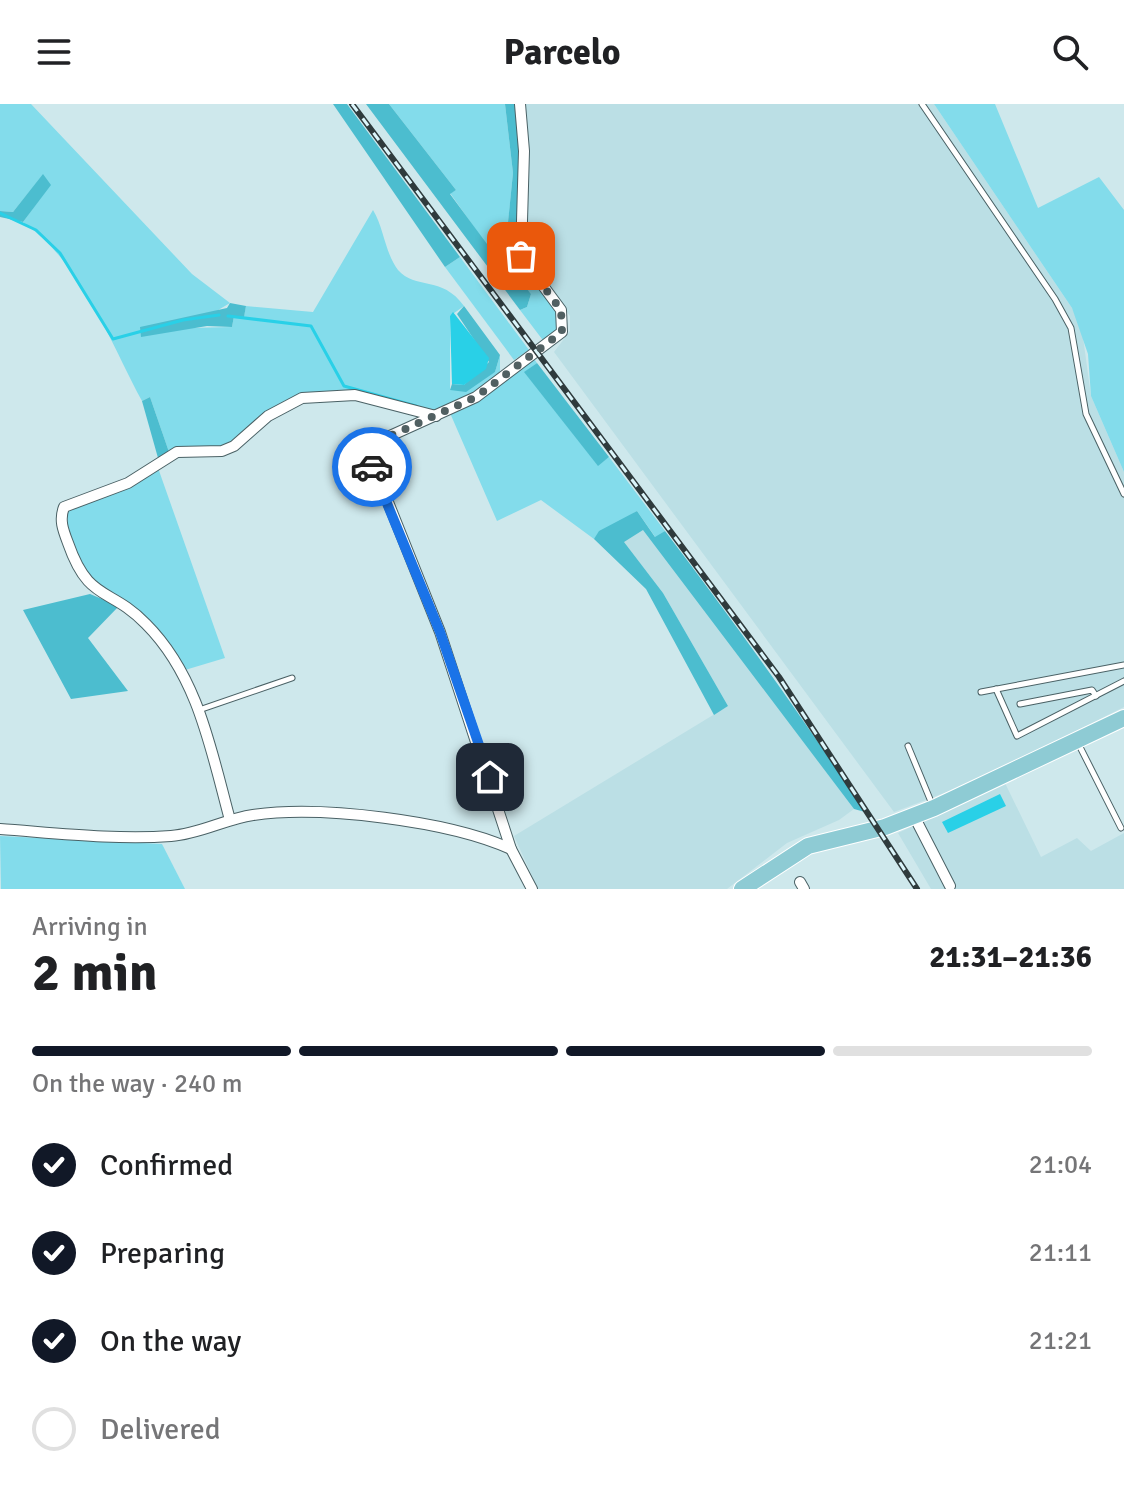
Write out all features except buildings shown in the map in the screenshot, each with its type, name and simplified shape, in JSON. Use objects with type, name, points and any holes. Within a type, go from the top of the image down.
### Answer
[{"type":"main road","points":[[742,889],[808,846],[880,828],[934,808],[1124,718]]},
{"type":"street","points":[[520,104],[524,151],[521,256],[561,310],[564,328],[549,345],[476,397],[381,440],[372,449],[371,464],[440,632],[511,849],[532,889]]},
{"type":"street","points":[[230,820],[186,676],[159,638],[132,610],[96,590],[81,575],[63,530],[64,507],[128,483],[177,452],[222,451],[234,446],[268,416],[302,398],[355,395],[436,416]]},
{"type":"street","points":[[0,829],[172,836],[206,830],[230,820],[278,812],[330,813],[463,833],[511,849]]},
{"type":"street","points":[[914,816],[950,886]]},
{"type":"lane","points":[[922,104],[1055,299],[1071,328],[1086,414],[1124,494]]},
{"type":"lane","points":[[981,692],[1124,665]]},
{"type":"lane","points":[[198,710],[292,678]]},
{"type":"lane","points":[[996,689],[1017,736],[1124,681]]},
{"type":"lane","points":[[1020,704],[1092,690],[1096,696]]},
{"type":"lane","points":[[1078,742],[1121,828]]},
{"type":"lane","points":[[908,746],[934,808]]},
{"type":"shaded area","points":[[0,104],[31,104],[192,274],[230,303],[188,328],[232,327],[234,316],[244,316],[246,306],[313,312],[373,210],[398,270],[412,280],[447,290],[464,306],[450,316],[450,390],[495,372],[500,355],[500,372],[486,387],[437,413],[356,392],[325,391],[280,403],[231,446],[169,452],[150,397],[142,401],[78,281],[44,239],[23,222],[50,185],[43,175],[13,212],[0,211]]},
{"type":"shaded area","points":[[333,104],[347,104],[460,257],[445,267]]},
{"type":"shaded area","points":[[366,104],[389,104],[456,190],[450,194],[487,244],[506,242],[513,173],[505,104],[522,104],[519,256],[507,264],[531,294],[527,307],[520,310]]},
{"type":"shaded area","points":[[389,104],[505,104],[513,173],[506,243],[486,244],[450,193],[456,190]]},
{"type":"shaded area","points":[[522,104],[934,104],[1072,308],[1082,330],[1091,396],[1124,472],[1124,707],[976,781],[894,812],[554,352],[570,331],[570,316],[533,267],[525,249]]},
{"type":"shaded area","points":[[934,104],[995,104],[1038,208],[1099,177],[1124,210],[1124,472],[1091,396],[1088,354],[1072,308]]},
{"type":"shaded area","points":[[43,174],[51,185],[23,222],[0,217],[0,211],[13,212]]},
{"type":"shaded area","points":[[519,256],[558,309],[559,330],[545,343],[520,310],[527,307],[531,294],[507,267],[508,260]]},
{"type":"shaded area","points":[[460,257],[529,350],[514,360],[445,267]]},
{"type":"shaded area","points":[[230,303],[246,306],[244,317],[234,316],[232,327],[207,326],[141,337],[140,327],[227,308]]},
{"type":"shaded area","points":[[464,306],[500,355],[495,372],[466,392],[450,390],[452,384],[464,385],[489,362],[457,314]]},
{"type":"shaded area","points":[[453,312],[489,358],[486,369],[464,385],[452,384],[450,316]]},
{"type":"shaded area","points":[[534,359],[537,363],[525,372],[598,465],[609,457],[665,531],[656,538],[637,511],[594,539],[541,500],[497,521],[450,413]]},
{"type":"shaded area","points":[[537,363],[609,457],[598,466],[524,372]]},
{"type":"shaded area","points":[[150,397],[169,452],[158,458],[142,401]]},
{"type":"shaded area","points":[[157,465],[225,658],[185,670],[170,648],[152,630],[92,580],[78,560],[69,535],[68,505]]},
{"type":"shaded area","points":[[637,511],[655,537],[665,531],[768,670],[865,812],[854,809],[643,530],[624,542],[663,593],[728,706],[714,715],[646,589],[594,539],[599,531]]},
{"type":"shaded area","points":[[644,529],[854,809],[839,820],[787,843],[727,889],[538,889],[514,836],[728,706],[663,593],[623,541]]},
{"type":"shaded area","points":[[90,594],[119,606],[88,638],[128,691],[71,699],[23,610]]},
{"type":"shaded area","points":[[1005,783],[1041,857],[1077,838],[1091,851],[1124,833],[1124,889],[931,889],[898,833]]},
{"type":"shaded area","points":[[1000,794],[1006,806],[948,833],[942,822]]},
{"type":"shaded area","points":[[0,836],[162,844],[185,889],[1,889]]},
{"type":"waterway","points":[[0,213],[36,230],[60,253],[113,339],[183,320],[219,315]]},
{"type":"waterway","points":[[228,316],[311,326],[344,386],[416,406]]},
{"type":"railway","points":[[352,104],[779,677],[917,889]]},
{"type":"way so far","points":[[372,467],[372,449],[381,440],[457,408],[559,337],[564,328],[564,316],[521,256]]},
{"type":"route","points":[[372,467],[440,632],[490,777]]}]
